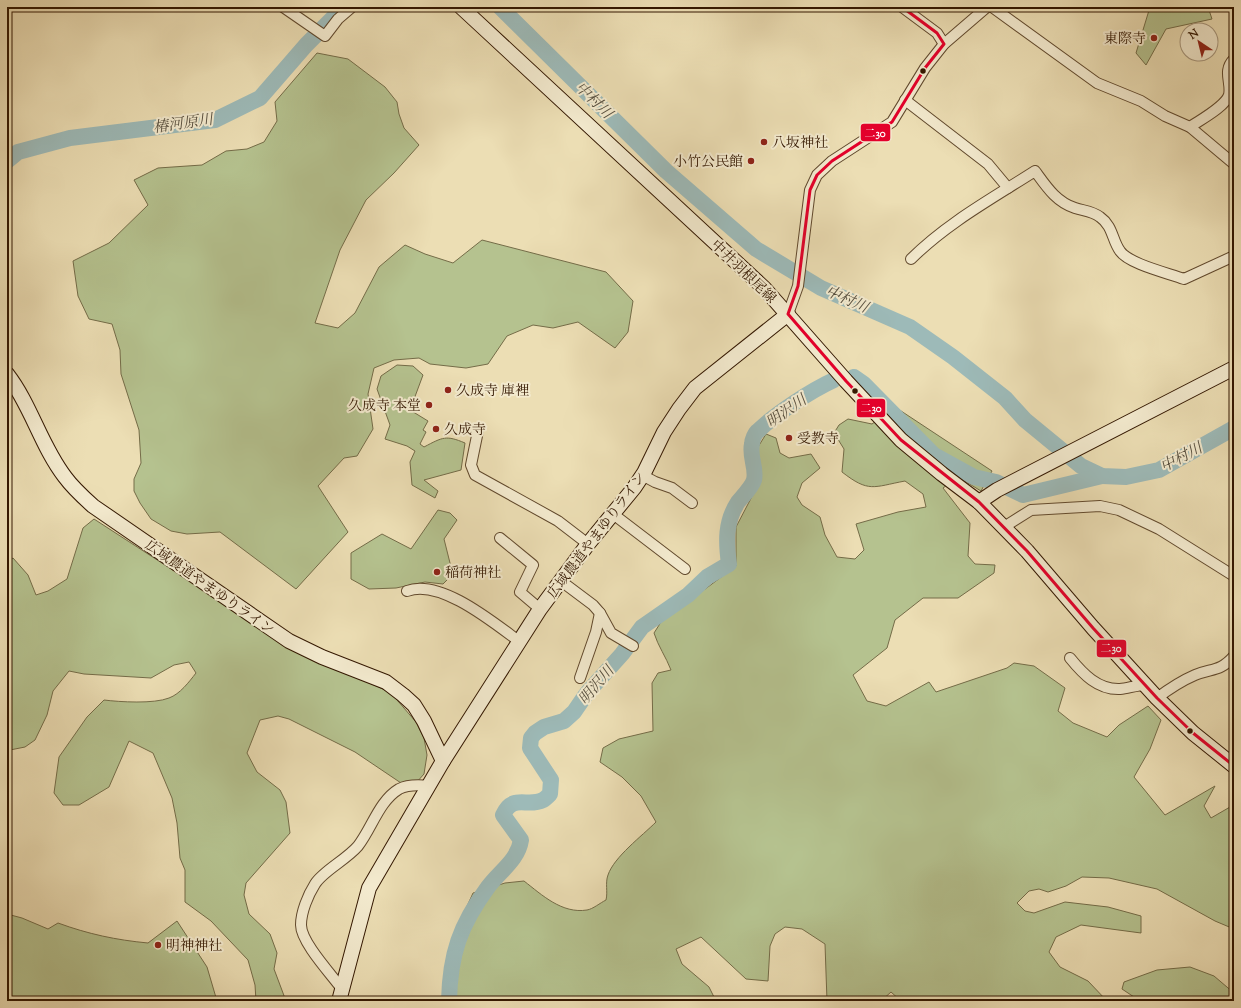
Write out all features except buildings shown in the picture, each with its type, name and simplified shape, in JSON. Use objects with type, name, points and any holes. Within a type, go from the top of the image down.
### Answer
[{"type":"street","points":[[283,7],[308,23],[324,36],[352,7]]},
{"type":"street","name":"中井羽根尾線","points":[[461,7],[764,288],[846,381],[901,440],[979,502],[1004,527],[1157,698],[1193,733],[1234,766]]},
{"type":"street","points":[[902,7],[937,33],[944,44]]},
{"type":"street","points":[[788,314],[798,286],[810,190],[817,175],[832,161],[892,122],[925,68],[944,44],[987,7]]},
{"type":"street","points":[[992,7],[1097,83],[1141,101],[1165,116],[1190,127],[1234,164]]},
{"type":"street","points":[[1190,127],[1224,103],[1229,94],[1228,69],[1234,59]]},
{"type":"street","points":[[905,100],[988,164],[1008,188]]},
{"type":"street","points":[[911,259],[928,242],[945,229],[1035,171],[1053,194],[1063,203],[1076,209],[1088,210],[1101,217],[1110,227],[1119,250],[1126,258],[1184,279],[1234,256]]},
{"type":"street","name":"広域農道やまゆりライン","points":[[340,995],[369,888],[443,761],[540,609],[642,475],[664,432],[695,388],[788,314]]},
{"type":"street","points":[[979,502],[997,490],[1234,368]]},
{"type":"street","name":"広域農道やまゆりライン","points":[[7,374],[18,390],[60,470],[72,486],[93,506],[289,641],[322,657],[386,682],[392,686],[414,705],[424,721],[443,761]]},
{"type":"street","points":[[478,431],[471,465],[475,474],[558,521],[588,544]]},
{"type":"street","points":[[642,475],[655,482],[672,488],[692,503]]},
{"type":"street","points":[[1004,527],[1031,510],[1100,506],[1119,510],[1159,529],[1234,576]]},
{"type":"street","points":[[613,514],[685,569]]},
{"type":"street","points":[[500,538],[533,565],[520,592],[540,609]]},
{"type":"street","points":[[561,581],[593,605],[600,613],[611,633],[634,646]]},
{"type":"street","points":[[407,591],[415,588],[443,593],[488,619],[520,642]]},
{"type":"street","points":[[580,678],[596,632],[600,613]]},
{"type":"street","points":[[1157,698],[1175,685],[1196,674],[1220,669],[1234,656]]},
{"type":"street","points":[[1070,658],[1084,676],[1100,685],[1120,689],[1146,685]]},
{"type":"street","points":[[340,995],[311,947],[301,926],[302,914],[315,884],[342,862],[358,846],[386,799],[400,789],[420,785],[429,786]]},
{"type":"green space","points":[[1150,7],[1208,7],[1212,19],[1198,22],[1179,22],[1179,26],[1166,29],[1146,65],[1136,53]]},
{"type":"green space","points":[[317,53],[348,59],[385,87],[397,102],[404,128],[419,145],[394,173],[366,200],[340,250],[315,323],[338,328],[355,313],[379,267],[405,245],[425,254],[453,263],[482,240],[606,272],[633,301],[628,332],[615,348],[578,322],[553,328],[533,325],[507,336],[488,364],[466,368],[430,364],[419,358],[394,360],[374,368],[368,394],[373,429],[357,456],[344,458],[318,486],[348,532],[296,589],[220,532],[187,534],[171,531],[151,519],[140,503],[134,491],[134,479],[141,463],[139,430],[121,374],[120,350],[112,324],[89,319],[78,296],[73,261],[109,243],[148,205],[134,180],[158,168],[202,165],[226,151],[247,149],[264,142],[277,121],[275,102]]},
{"type":"green space","points":[[397,365],[413,366],[423,375],[410,410],[428,421],[423,430],[426,432],[420,444],[424,447],[444,438],[465,443],[461,470],[424,480],[438,491],[435,498],[412,485],[410,462],[415,451],[407,446],[385,439],[390,425],[377,389],[381,376]]},
{"type":"green space","points":[[895,407],[992,471],[981,491],[958,477],[943,488],[970,523],[968,556],[975,564],[995,565],[994,573],[958,598],[923,598],[895,620],[887,648],[853,675],[867,701],[886,706],[929,682],[936,692],[1007,668],[1014,663],[1034,666],[1065,688],[1058,711],[1073,723],[1107,737],[1119,725],[1148,706],[1161,720],[1150,749],[1134,777],[1165,815],[1215,786],[1204,806],[1211,818],[1230,807],[1234,808],[1234,929],[1215,921],[1157,889],[1109,878],[1082,877],[1066,886],[1048,892],[1039,889],[1029,891],[1017,903],[1025,911],[1034,913],[1065,902],[1108,907],[1141,916],[1141,933],[1081,925],[1056,937],[1049,952],[1060,967],[1088,981],[1107,1001],[901,1001],[891,992],[881,1001],[827,1001],[825,944],[802,929],[785,927],[775,934],[770,946],[768,981],[746,979],[701,937],[676,949],[682,964],[709,987],[716,1001],[452,1001],[445,982],[452,940],[473,893],[505,883],[524,881],[545,897],[561,906],[569,909],[587,910],[606,900],[607,878],[611,868],[622,854],[656,822],[641,796],[622,777],[600,762],[603,748],[619,739],[653,731],[652,683],[658,673],[671,670],[654,633],[661,622],[736,566],[736,527],[759,483],[758,447],[766,434],[776,438],[780,453],[789,458],[811,454],[820,468],[802,483],[797,497],[802,505],[820,517],[825,535],[837,557],[855,559],[864,550],[856,524],[898,512],[926,507],[923,494],[905,481],[872,487],[865,486],[851,479],[842,472],[844,449],[834,433],[839,425],[848,419],[872,424]]},
{"type":"green space","points":[[438,510],[450,513],[457,520],[444,539],[451,567],[451,576],[443,584],[425,582],[396,588],[369,589],[351,579],[351,553],[382,534],[411,549]]},
{"type":"green space","points":[[94,519],[202,589],[330,664],[391,693],[416,722],[424,738],[427,755],[424,774],[416,783],[401,783],[355,752],[289,719],[278,716],[260,720],[247,753],[257,772],[280,790],[286,802],[290,833],[246,883],[244,895],[249,914],[270,934],[277,953],[274,969],[286,1001],[256,1001],[255,985],[248,960],[211,921],[185,902],[185,870],[180,858],[177,823],[172,798],[153,753],[129,741],[109,787],[79,805],[63,805],[54,793],[59,757],[87,717],[104,700],[146,702],[169,698],[181,691],[196,673],[189,662],[174,665],[151,678],[84,674],[69,671],[53,691],[47,715],[35,740],[25,747],[10,750],[7,748],[7,562],[13,558],[28,575],[36,595],[48,591],[67,579],[83,528]]},
{"type":"green space","points":[[7,914],[22,918],[48,929],[58,923],[102,936],[148,943],[177,921],[207,967],[217,1001],[7,1001]]},
{"type":"green space","points":[[1190,967],[1214,976],[1234,993],[1234,1001],[1140,1001],[1122,989],[1124,982],[1157,970]]},
{"type":"waterway","name":"椿河原川","points":[[7,161],[18,152],[70,138],[215,120],[260,98],[306,45],[344,7]]},
{"type":"waterway","name":"中村川","points":[[500,7],[666,171],[756,249],[821,288],[910,327],[953,357],[1005,398],[1025,420],[1081,466],[1102,476],[1126,477],[1159,470],[1234,428]]},
{"type":"waterway","name":"明沢川","points":[[854,377],[864,384],[934,455],[974,477],[996,482],[1023,495],[1102,476]]},
{"type":"waterway","name":"明沢川","points":[[449,1001],[454,954],[464,927],[478,901],[488,887],[508,865],[519,847],[521,840],[503,815],[511,804],[521,802],[537,802],[544,800],[550,794],[551,780],[530,748],[531,738],[535,733],[544,727],[564,721],[574,712],[587,693],[622,654],[642,627],[688,595],[707,577],[729,564],[727,540],[731,517],[738,502],[753,483],[755,476],[751,449],[755,435],[765,424],[794,403],[834,380]]},
{"type":"transit line","name":"二30","points":[[902,7],[937,33],[944,44],[925,68],[892,122],[832,161],[817,175],[810,190],[798,286],[788,314],[846,381],[901,440],[979,502],[1027,551],[1093,628],[1157,698],[1193,733],[1234,766]]},
{"type":"place","name":"東際寺","points":[[1154,38]]},
{"type":"place","name":"八坂神社","points":[[764,142]]},
{"type":"place","name":"小竹公民館","points":[[751,161]]},
{"type":"place","name":"久成寺 庫裡","points":[[448,390]]},
{"type":"place","name":"久成寺 本堂","points":[[429,405]]},
{"type":"place","name":"久成寺","points":[[436,429]]},
{"type":"place","name":"受教寺","points":[[789,438]]},
{"type":"place","name":"稲荷神社","points":[[437,572]]},
{"type":"place","name":"明神神社","points":[[158,945]]}]
